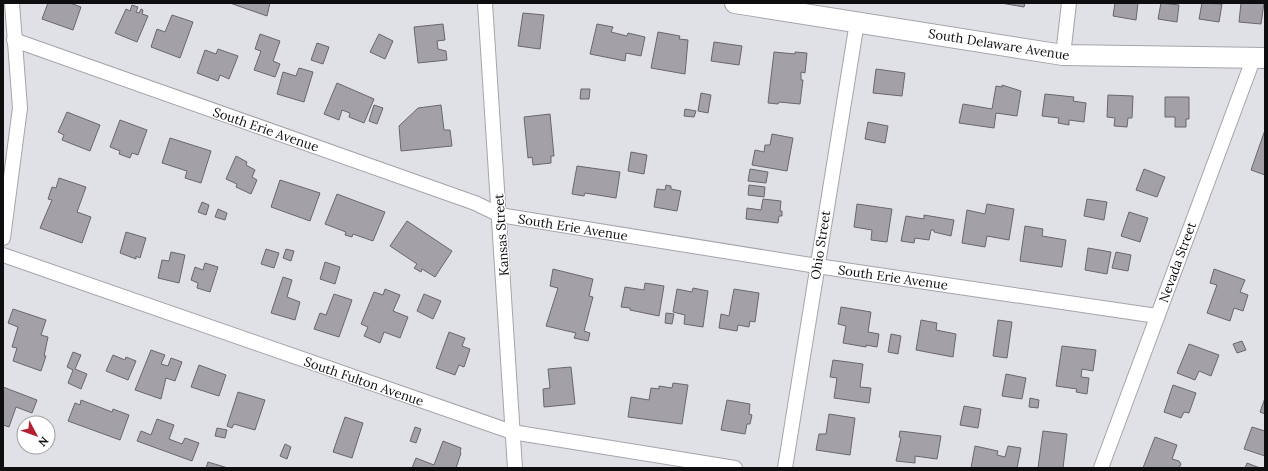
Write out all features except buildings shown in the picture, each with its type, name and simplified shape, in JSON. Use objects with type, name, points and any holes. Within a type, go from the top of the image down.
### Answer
[{"type":"street","points":[[3,238],[20,108],[12,3]]},
{"type":"street","name":"Kansas Street","points":[[485,3],[500,215],[515,468]]},
{"type":"street","name":"South Delaware Avenue","points":[[735,3],[1063,55],[1260,57]]},
{"type":"street","points":[[1063,55],[1069,3]]},
{"type":"street","name":"Ohio Street","points":[[785,468],[857,22]]},
{"type":"street","name":"South Erie Avenue","points":[[14,40],[475,203],[500,215],[817,266],[1157,316]]},
{"type":"street","name":"Nevada Street","points":[[1101,468],[1157,316],[1260,57]]},
{"type":"street","name":"South Fulton Avenue","points":[[3,255],[512,432],[735,468]]}]
